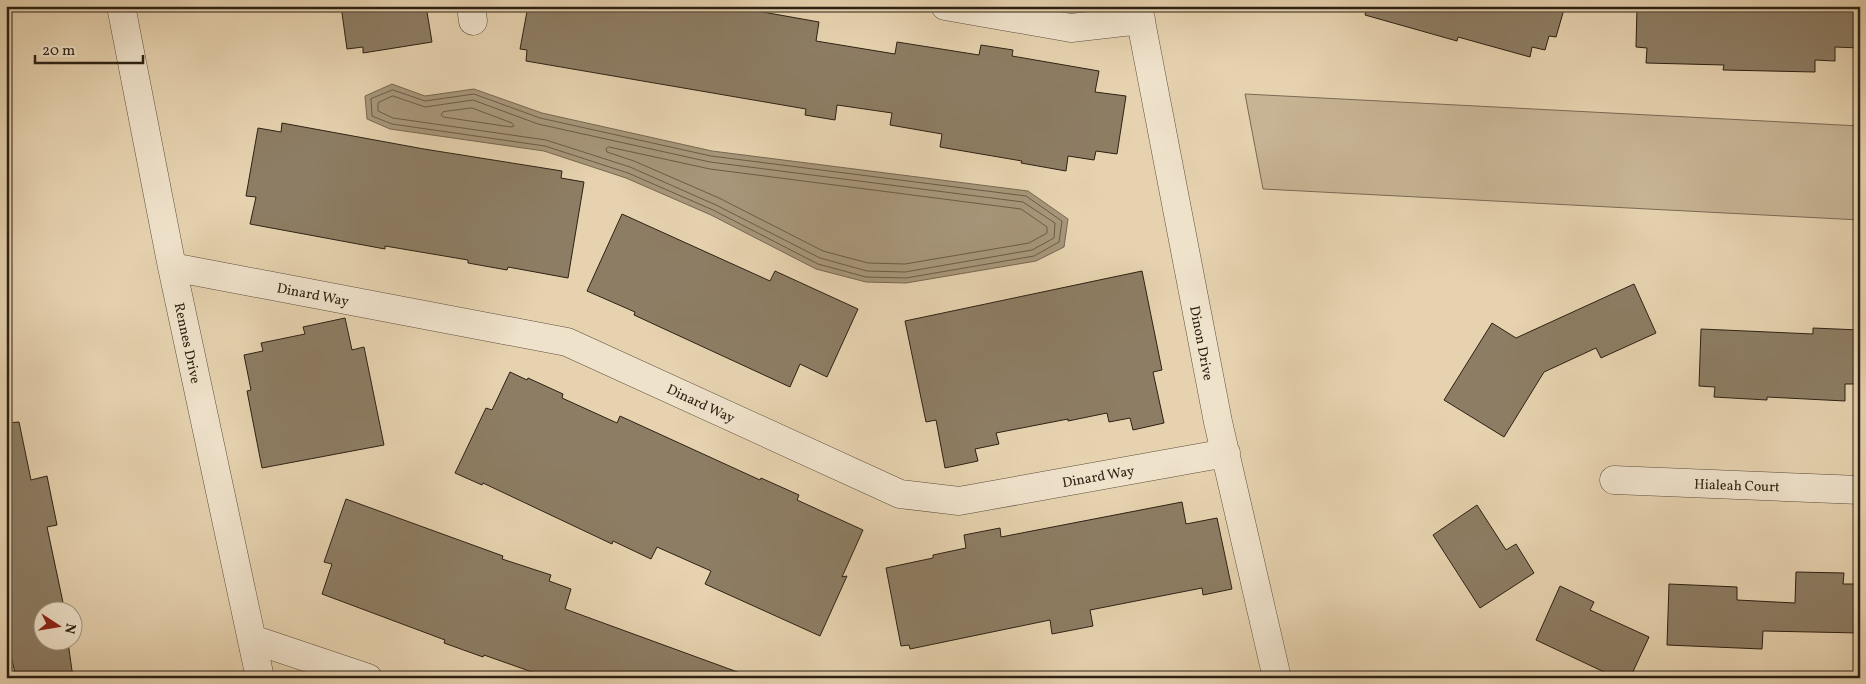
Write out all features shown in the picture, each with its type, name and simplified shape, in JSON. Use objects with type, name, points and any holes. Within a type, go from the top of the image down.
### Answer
[{"type":"street","name":"Rennes Drive","points":[[121,6],[172,267],[260,678]]},
{"type":"street","points":[[945,6],[1071,28],[1139,13]]},
{"type":"street","name":"Dinon Drive","points":[[1139,13],[1218,422],[1276,678]]},
{"type":"street","name":"Dinard Way","points":[[172,267],[567,342],[900,494],[960,501],[1226,453]]},
{"type":"street","name":"Hialeah Court","points":[[1614,480],[1860,490]]},
{"type":"street","points":[[252,638],[368,678]]},
{"type":"shaded area","points":[[1245,94],[1860,126],[1860,220],[1263,189]]},
{"type":"water","points":[[392,84],[425,96],[474,89],[542,113],[712,151],[1028,191],[1068,219],[1064,247],[1036,261],[906,283],[866,282],[816,269],[711,215],[626,178],[544,151],[390,129],[367,119],[365,96]]},
{"type":"building","points":[[341,6],[426,6],[432,42],[363,53],[363,47],[347,49]]},
{"type":"building","points":[[528,6],[729,6],[819,22],[816,41],[895,54],[897,42],[979,55],[981,45],[1013,50],[1012,56],[1099,71],[1095,92],[1126,96],[1117,154],[1096,151],[1094,160],[1068,156],[1066,171],[1021,163],[1022,161],[940,147],[942,134],[890,125],[892,113],[837,105],[835,120],[805,115],[806,109],[526,61],[527,50],[520,49]]},
{"type":"building","points":[[1367,6],[1565,6],[1556,37],[1549,36],[1545,50],[1532,47],[1530,57],[1458,37],[1457,41],[1365,15]]},
{"type":"building","points":[[1637,6],[1860,6],[1860,48],[1835,47],[1835,61],[1815,60],[1815,72],[1723,70],[1724,65],[1646,63],[1647,48],[1636,47]]},
{"type":"building","points":[[282,123],[424,149],[562,171],[561,178],[584,182],[568,278],[508,267],[507,270],[468,263],[468,260],[385,246],[385,249],[250,224],[256,197],[246,196],[258,128],[281,132]]},
{"type":"building","points":[[622,214],[770,281],[775,271],[858,309],[827,377],[800,364],[790,387],[634,315],[635,312],[587,291]]},
{"type":"building","points":[[1142,271],[1162,370],[1153,372],[1164,423],[1133,430],[1130,418],[1109,422],[1107,413],[996,433],[999,444],[975,449],[978,461],[945,468],[936,420],[926,422],[905,321]]},
{"type":"building","points":[[1634,284],[1656,333],[1601,358],[1596,348],[1544,372],[1504,437],[1444,400],[1492,323],[1516,338]]},
{"type":"building","points":[[345,318],[352,350],[364,347],[384,445],[262,468],[247,391],[251,390],[244,355],[263,351],[261,343],[305,334],[303,327]]},
{"type":"building","points":[[1813,328],[1860,330],[1860,384],[1845,384],[1845,401],[1767,397],[1767,400],[1714,397],[1715,387],[1699,386],[1701,329],[1813,334]]},
{"type":"building","points":[[510,372],[563,394],[562,398],[617,423],[620,416],[760,480],[761,478],[799,495],[797,500],[863,530],[842,577],[847,576],[820,636],[705,584],[711,571],[657,547],[651,559],[613,541],[612,544],[483,483],[482,485],[455,473],[486,408],[492,410]]},
{"type":"building","points":[[19,422],[31,480],[47,476],[57,525],[47,527],[63,602],[32,602],[32,652],[69,652],[73,678],[16,678],[6,632],[6,423]]},
{"type":"building","points":[[346,499],[503,556],[502,559],[551,575],[549,581],[571,589],[565,609],[743,674],[742,678],[549,678],[444,643],[445,640],[322,594],[332,564],[324,562]]},
{"type":"building","points":[[1182,502],[1186,524],[1217,518],[1232,589],[1203,595],[1202,588],[1090,610],[1093,626],[1052,634],[1050,620],[910,649],[909,645],[901,646],[886,568],[933,558],[933,555],[966,548],[964,535],[1000,528],[1001,537]]},
{"type":"building","points":[[1477,505],[1506,550],[1516,544],[1534,573],[1480,608],[1433,535]]},
{"type":"building","points":[[1796,572],[1844,573],[1843,584],[1860,584],[1860,633],[1763,631],[1762,649],[1667,645],[1669,584],[1737,587],[1737,600],[1795,603]]},
{"type":"building","points":[[1560,586],[1594,602],[1590,610],[1649,637],[1630,678],[1617,678],[1536,640]]}]
